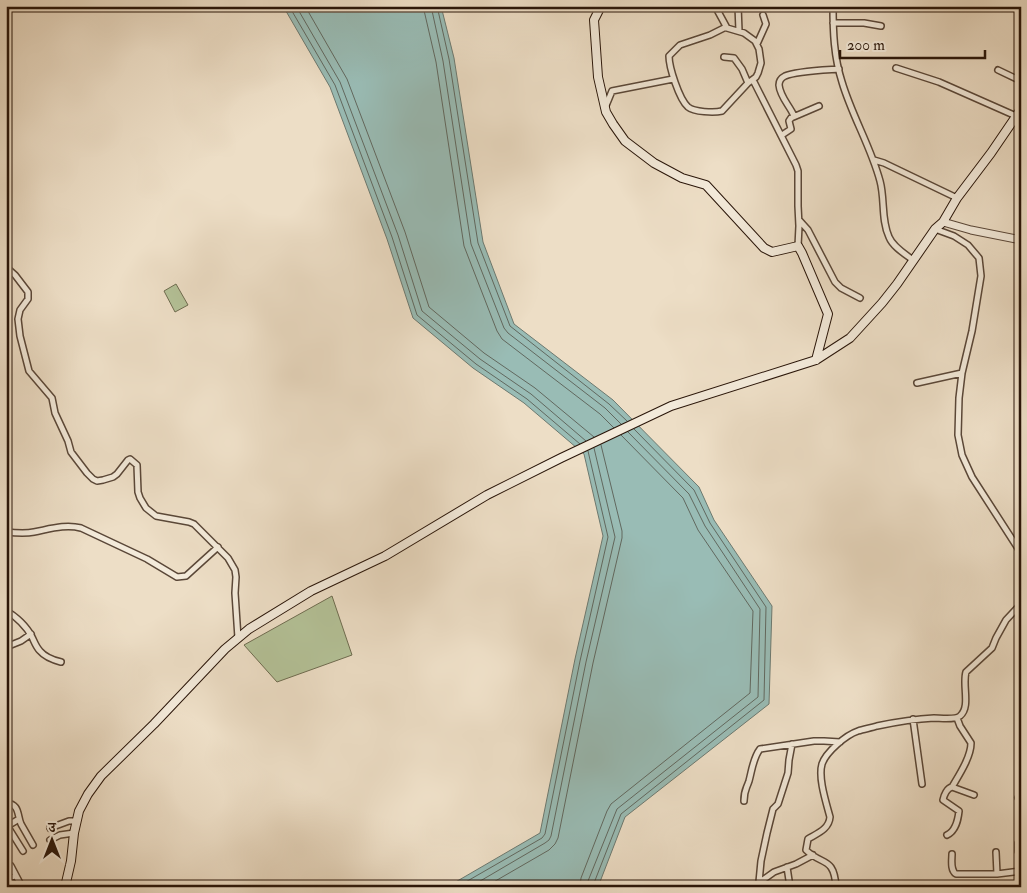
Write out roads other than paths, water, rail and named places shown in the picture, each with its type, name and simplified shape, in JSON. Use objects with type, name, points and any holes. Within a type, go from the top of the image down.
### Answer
[{"type":"main road","points":[[602,6],[594,20],[598,77],[605,109],[613,124],[625,140],[654,163],[682,178],[706,185],[764,248],[772,252],[798,246],[828,314],[816,360]]},
{"type":"main road","points":[[65,887],[71,861],[76,822],[79,811],[88,794],[101,776],[238,638],[259,622],[310,592],[385,556],[487,495],[561,458],[672,406],[816,360],[850,338],[882,303],[943,222],[957,198],[1018,113]]},
{"type":"street","points":[[715,6],[726,27],[749,36],[757,44],[761,63],[758,74],[725,110],[716,112],[691,109],[683,100],[674,79],[669,58],[680,45],[710,35],[726,27]]},
{"type":"street","points":[[738,6],[739,31]]},
{"type":"street","points":[[833,6],[834,43],[839,69],[848,99],[874,160],[881,183],[889,239],[894,246],[914,260]]},
{"type":"street","points":[[757,44],[767,23],[763,15]]},
{"type":"street","points":[[833,23],[864,23],[881,26]]},
{"type":"street","points":[[724,57],[734,58],[742,69],[748,83]]},
{"type":"street","points":[[896,68],[939,82],[1018,113]]},
{"type":"street","points":[[794,116],[784,101],[779,87],[782,77],[839,69]]},
{"type":"street","points":[[998,70],[1021,81]]},
{"type":"street","points":[[605,109],[612,91],[674,79]]},
{"type":"street","points":[[753,80],[782,135],[798,171],[798,246]]},
{"type":"street","points":[[782,135],[790,130],[789,120],[794,116],[819,106]]},
{"type":"street","points":[[874,160],[957,198]]},
{"type":"street","points":[[799,220],[808,230],[835,282],[841,288],[860,298]]},
{"type":"street","points":[[943,222],[1021,240]]},
{"type":"street","points":[[936,229],[954,236],[968,245],[978,258],[981,276],[972,331],[962,373],[958,434],[962,455],[972,477],[1021,554]]},
{"type":"street","points":[[6,267],[28,292],[28,300],[20,310],[18,319],[20,336],[29,371],[52,398],[55,413],[78,463],[97,481],[117,474],[130,459],[137,465],[138,492],[146,508],[156,516],[194,524],[218,547],[228,558],[235,570],[238,638]]},
{"type":"street","points":[[917,383],[962,373]]},
{"type":"street","points":[[6,532],[29,533],[64,526],[75,526],[147,559],[177,577],[186,576],[218,547]]},
{"type":"street","points":[[836,887],[833,870],[828,863],[806,850],[808,839],[827,827],[830,822],[821,772],[822,763],[827,754],[840,742],[857,731],[904,720],[957,718],[961,716],[966,697],[964,677],[966,672],[992,648],[1006,620],[1021,604]]},
{"type":"street","points":[[6,612],[16,618],[31,634],[39,650],[52,659],[61,662]]},
{"type":"street","points":[[6,647],[21,641],[31,634]]},
{"type":"street","points":[[947,835],[954,829],[959,813],[958,810],[943,800],[967,759],[971,746],[970,740],[957,718]]},
{"type":"street","points":[[912,719],[922,784]]},
{"type":"street","points":[[744,801],[744,793],[751,770],[760,749],[824,741],[840,742]]},
{"type":"street","points":[[759,882],[767,833],[773,809],[778,804],[788,773],[788,760],[792,744]]},
{"type":"street","points":[[952,787],[974,795]]},
{"type":"street","points":[[6,803],[11,804],[18,810],[19,819],[33,845]]},
{"type":"street","points":[[19,819],[9,824],[8,827],[23,851]]},
{"type":"street","points":[[50,828],[69,821],[76,822]]},
{"type":"street","points":[[50,840],[60,835],[74,833]]},
{"type":"street","points":[[1018,851],[1018,841],[1021,838]]},
{"type":"street","points":[[996,852],[997,874]]},
{"type":"street","points":[[952,854],[953,871],[956,874],[997,874],[1021,871]]},
{"type":"street","points":[[753,887],[774,872],[806,860],[813,855]]},
{"type":"street","points":[[11,866],[22,887]]},
{"type":"street","points":[[787,867],[790,887]]},
{"type":"street","points":[[6,879],[15,876]]},
{"type":"water","points":[[283,6],[441,6],[454,58],[483,242],[514,324],[613,400],[699,487],[714,520],[772,606],[769,704],[625,817],[598,887],[447,887],[540,833],[575,659],[603,536],[584,454],[524,403],[473,368],[413,318],[387,239],[330,87]]}]
